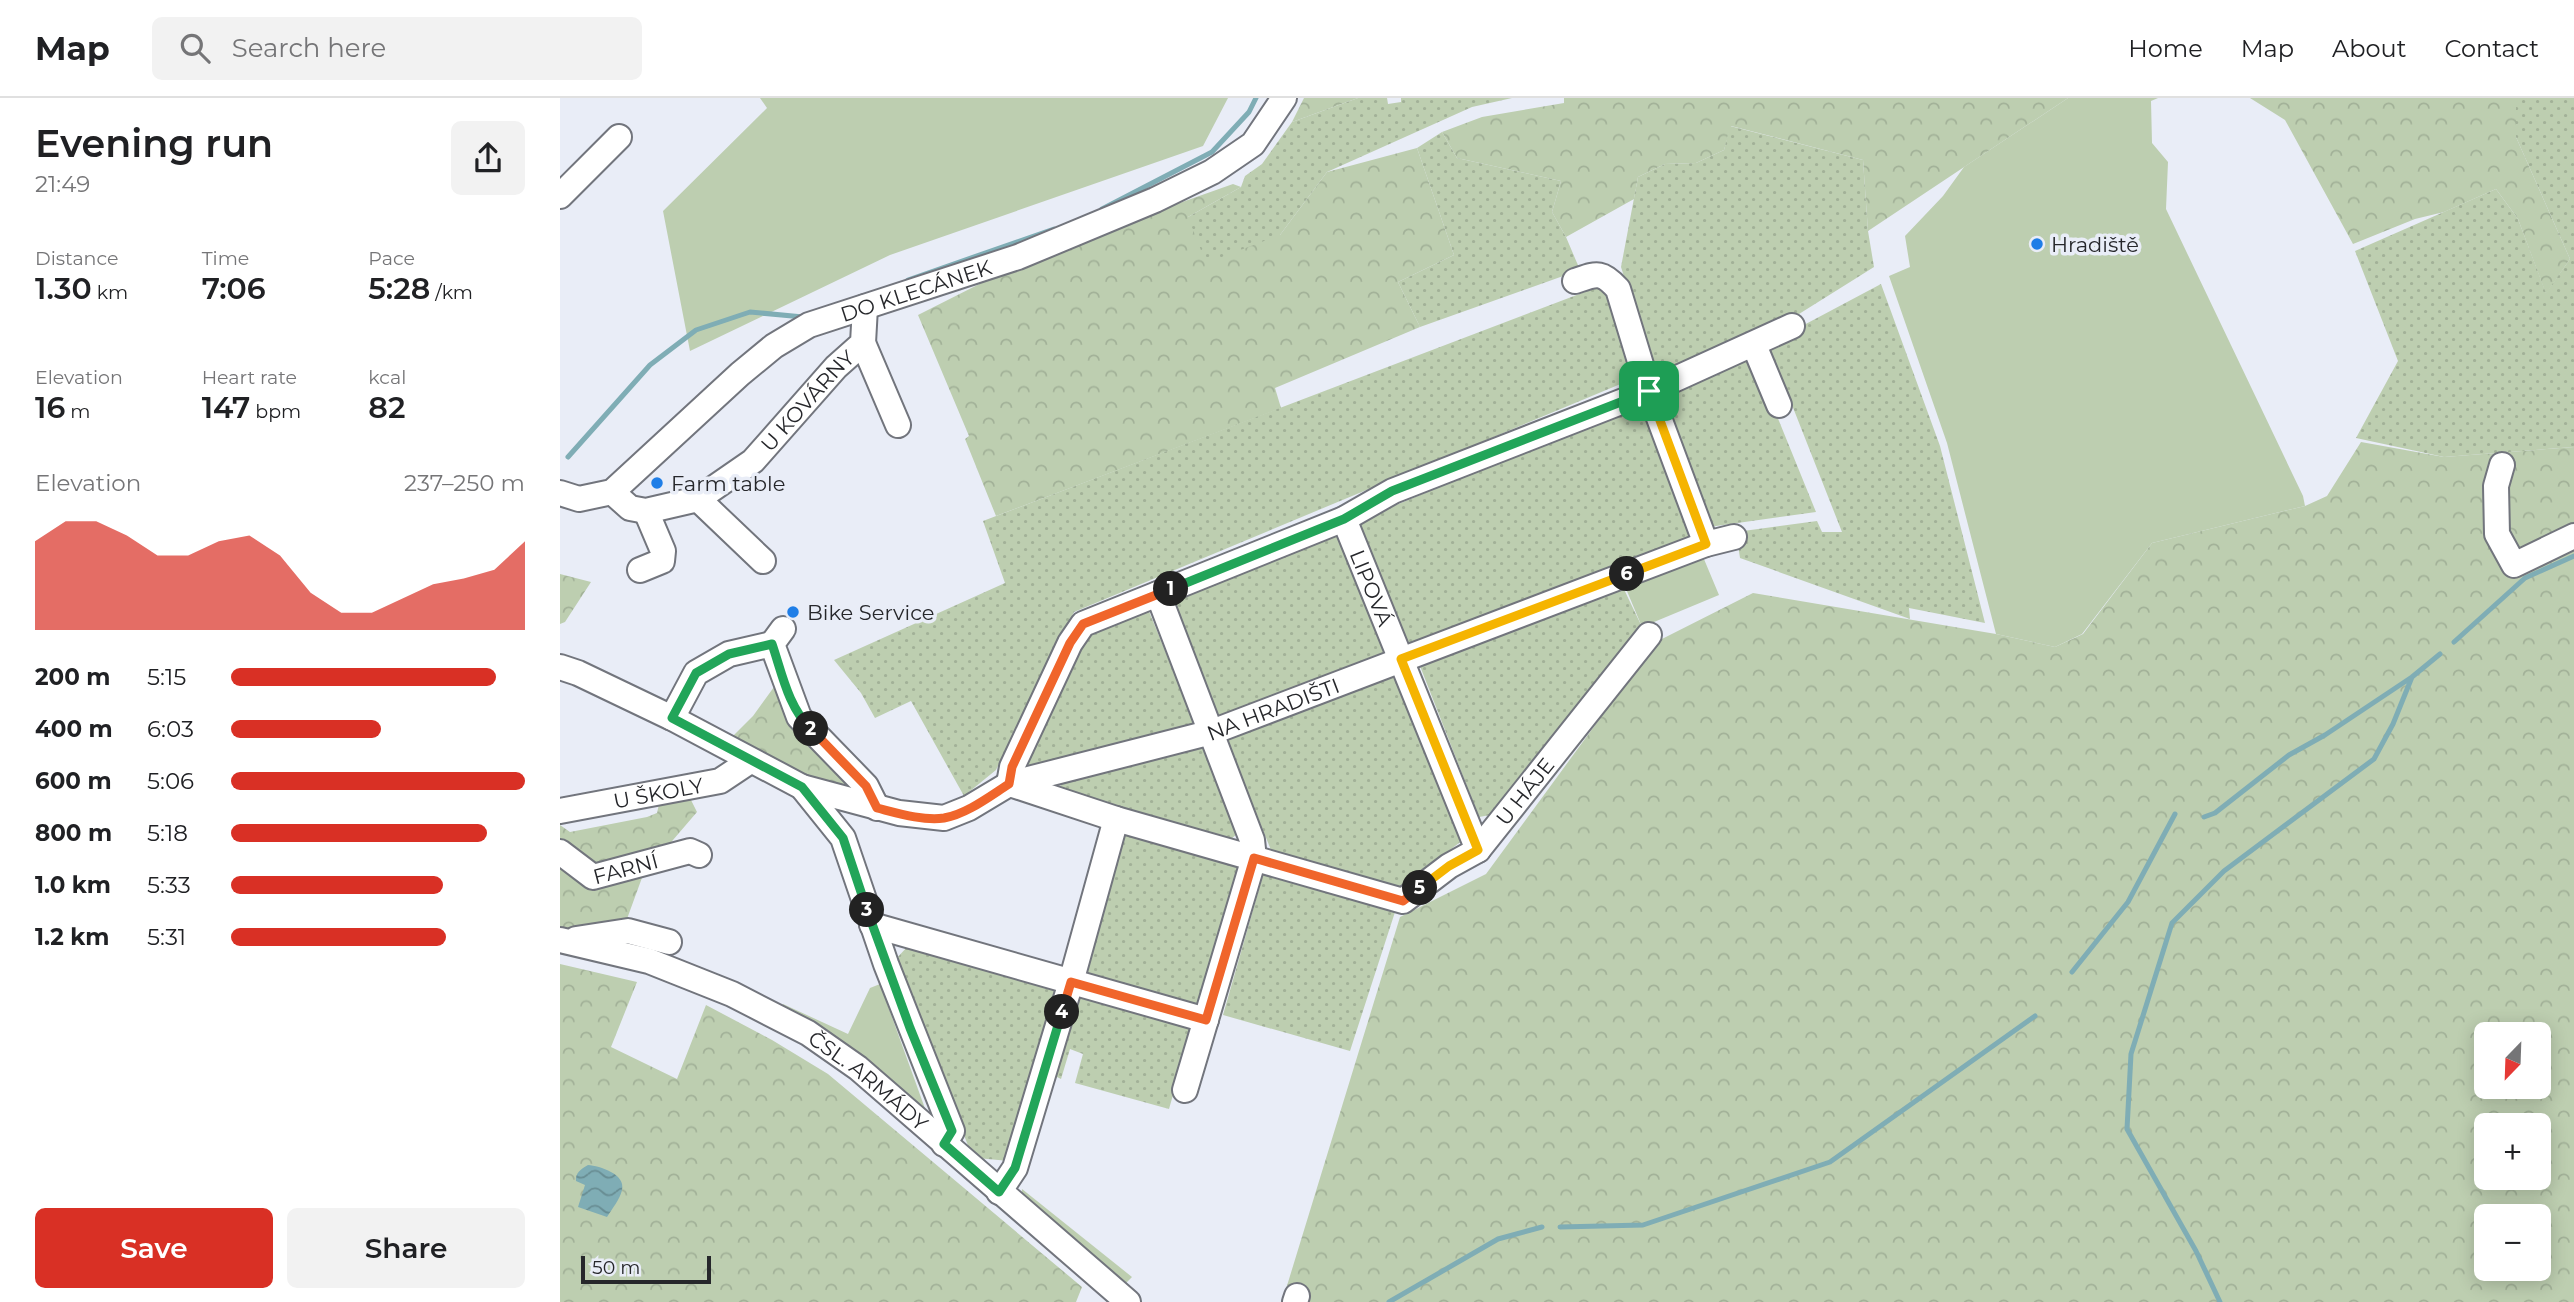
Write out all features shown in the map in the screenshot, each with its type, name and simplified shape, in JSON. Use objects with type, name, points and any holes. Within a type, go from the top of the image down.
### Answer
[{"type":"street","name":"DO KLECÁNEK","points":[[612,492],[774,346],[809,326],[972,274],[1066,239],[1200,178],[1253,144],[1284,98]]},
{"type":"street","points":[[560,196],[619,137]]},
{"type":"street","points":[[1575,281],[1596,274],[1607,276],[1618,289],[1649,391],[1706,544]]},
{"type":"street","name":"U KOVÁRNY","points":[[646,512],[698,499],[753,461],[836,368],[863,343],[865,307]]},
{"type":"street","points":[[1009,784],[1012,767],[1070,643],[1083,624],[1344,519],[1392,491],[1649,391],[1792,326]]},
{"type":"street","points":[[863,343],[898,425]]},
{"type":"street","points":[[1754,345],[1779,405]]},
{"type":"street","points":[[2502,466],[2496,486],[2497,534],[2514,565],[2574,536]]},
{"type":"street","points":[[560,493],[579,499],[612,492],[630,508],[646,512],[663,551],[662,561],[640,570]]},
{"type":"street","points":[[698,499],[763,561]]},
{"type":"street","name":"LIPOVÁ","points":[[1344,519],[1478,850]]},
{"type":"street","name":"NA HRADIŠTI","points":[[802,787],[877,808],[923,817],[944,818],[969,808],[1009,784],[1212,732],[1706,544],[1734,537]]},
{"type":"street","points":[[1158,594],[1252,841],[1254,858],[1185,1090]]},
{"type":"street","name":"U HÁJE","points":[[1009,784],[1116,819],[1403,901],[1449,866],[1478,850],[1649,635]]},
{"type":"street","points":[[672,718],[696,673],[729,654],[778,636],[799,717],[866,786],[877,808]]},
{"type":"street","points":[[560,667],[672,718],[802,787],[843,838],[872,925],[952,1131],[944,1144]]},
{"type":"street","name":"U ŠKOLY","points":[[560,811],[720,781],[750,761]]},
{"type":"street","points":[[999,1192],[1015,1168],[1116,819]]},
{"type":"street","name":"FARNÍ","points":[[560,852],[593,877],[690,851],[699,855]]},
{"type":"street","points":[[872,925],[1071,982],[1204,1027]]},
{"type":"street","points":[[562,940],[628,931],[668,942]]},
{"type":"street","name":"ČSL. ARMÁDY","points":[[562,940],[649,961],[732,994],[808,1033],[858,1068],[1128,1302]]},
{"type":"green space","points":[[760,98],[1228,98],[1203,146],[890,255],[690,351],[663,211],[767,108]]},
{"type":"green space","points":[[1304,98],[1358,98],[1292,122]]},
{"type":"green space","points":[[1358,98],[1387,98],[1388,104],[1401,102],[1401,98],[1512,98],[1472,107],[1327,172],[1280,235],[1206,263],[1188,217],[1241,187],[1245,176],[1262,164],[1292,122]]},
{"type":"green space","points":[[1564,98],[2068,98],[1868,231],[1863,160],[1731,126],[1724,150],[1696,163],[1665,164],[1638,177],[1634,199],[1566,237],[1552,212],[1561,181],[1457,158],[1442,132],[1482,117],[1564,103]]},
{"type":"green space","points":[[2068,98],[2158,98],[2151,101],[2152,143],[2168,162],[2166,209],[2303,496],[2305,506],[2152,543],[2082,634],[2055,647],[1996,634],[1947,443],[1889,276],[1910,267],[1905,236],[1943,196],[1964,167]]},
{"type":"green space","points":[[2250,98],[2516,98],[2516,137],[2570,259],[2546,294],[2518,219],[2496,189],[2444,212],[2415,219],[2353,244],[2285,120]]},
{"type":"green space","points":[[2516,98],[2574,98],[2574,447],[2444,457],[2356,438],[2398,361],[2355,251],[2496,189],[2518,219],[2546,293],[2570,259],[2516,137]]},
{"type":"green space","points":[[1730,126],[1863,160],[1868,231],[1874,267],[1799,314],[1745,341],[1655,374],[1621,267],[1638,177],[1665,164],[1696,163],[1724,150]]},
{"type":"green space","points":[[1442,132],[1457,158],[1561,181],[1552,212],[1580,270],[1420,327],[1398,282],[1454,255],[1417,148]]},
{"type":"green space","points":[[1417,148],[1454,255],[1398,282],[1420,327],[1275,388],[1281,408],[996,516],[965,439],[969,436],[918,315],[1047,250],[1233,184],[1241,187],[1188,217],[1280,235],[1327,172]]},
{"type":"green space","points":[[1881,284],[1940,446],[1985,623],[1909,608],[1910,619],[1740,558],[1736,532],[1817,521],[1822,532],[1842,532],[1768,344]]},
{"type":"green space","points":[[1603,285],[1635,378],[1074,612],[996,770],[964,796],[911,701],[875,718],[861,693],[834,660],[1005,583],[983,521]]},
{"type":"green space","points":[[1753,357],[1816,512],[1709,527],[1662,401],[1668,388]]},
{"type":"green space","points":[[1645,402],[1696,537],[1406,645],[1355,522]]},
{"type":"green space","points":[[2361,442],[2444,457],[2574,447],[2574,1302],[1282,1302],[1400,917],[1486,874],[1656,642],[1753,593],[1996,634],[2055,647],[2083,634],[2152,543],[2305,506],[2327,496]]},
{"type":"green space","points":[[1335,529],[1387,651],[1218,716],[1171,600]]},
{"type":"green space","points":[[1701,552],[1719,595],[1642,627],[1624,584]]},
{"type":"green space","points":[[560,574],[591,582],[565,622],[560,624]]},
{"type":"green space","points":[[1621,583],[1642,627],[1496,814],[1479,817],[1420,666]]},
{"type":"green space","points":[[1148,609],[1196,726],[1031,770],[1025,766],[1091,629]]},
{"type":"green space","points":[[1397,672],[1463,840],[1401,887],[1271,850],[1226,739]]},
{"type":"green space","points":[[774,687],[787,710],[857,792],[805,781],[729,740],[753,716]]},
{"type":"green space","points":[[1202,746],[1237,834],[1231,839],[1060,790],[1061,783]]},
{"type":"green space","points":[[660,800],[691,800],[697,812],[643,875],[616,949],[560,931],[560,825],[570,832],[647,817],[657,813]]},
{"type":"green space","points":[[1123,834],[1238,867],[1198,1006],[1084,975]]},
{"type":"green space","points":[[1263,875],[1395,912],[1350,1051],[1223,1015]]},
{"type":"green space","points":[[908,946],[1058,989],[1009,1161],[977,1158],[971,1153],[895,960]]},
{"type":"green space","points":[[560,964],[637,982],[611,1047],[677,1079],[706,1005],[828,1074],[1082,1287],[1076,1302],[560,1302]]},
{"type":"green space","points":[[880,984],[927,1114],[783,1009],[783,1004],[848,1034],[870,988]]},
{"type":"green space","points":[[1078,994],[1192,1028],[1169,1109],[1075,1083],[1083,1054],[1070,1049],[1061,1079],[1055,1076]]},
{"type":"green space","points":[[1022,1189],[1132,1277],[1122,1287],[1021,1200]]},
{"type":"water","points":[[588,1165],[611,1172],[622,1184],[620,1197],[607,1217],[578,1207],[585,1185],[576,1181],[576,1176]]},
{"type":"waterway","points":[[1102,209],[1212,152],[1249,112],[1256,98]]},
{"type":"waterway","points":[[908,280],[1054,229]]},
{"type":"waterway","points":[[568,457],[650,365],[696,330],[750,312],[803,317]]},
{"type":"waterway","points":[[2454,642],[2525,578],[2574,556]]},
{"type":"waterway","points":[[2220,1302],[2196,1251],[2127,1129],[2131,1054],[2172,923],[2224,871],[2374,759],[2393,724],[2412,677],[2440,654]]},
{"type":"waterway","points":[[2204,817],[2215,813],[2289,755],[2325,735],[2412,677]]},
{"type":"waterway","points":[[2072,972],[2128,902],[2175,814]]},
{"type":"waterway","points":[[1560,1227],[1643,1225],[1830,1162],[2035,1016]]},
{"type":"waterway","points":[[1389,1302],[1498,1239],[1542,1227]]},
{"type":"place","name":"Hradiště","points":[[2037,244]]},
{"type":"place","name":"Farm table","points":[[657,483]]},
{"type":"place","name":"Bike Service","points":[[793,612]]},
{"type":"route","points":[[1649,391],[1706,544],[1401,659],[1478,850],[1449,866],[1403,901],[1254,858],[1206,1020],[1071,982],[1015,1168],[999,1192],[944,1144],[952,1131],[886,964],[843,838],[802,787],[672,718],[696,673],[729,654],[772,644],[799,717],[866,786],[877,808],[923,817],[944,818],[969,808],[1009,784],[1012,767],[1070,643],[1083,624],[1344,519],[1392,491],[1649,391]]}]
